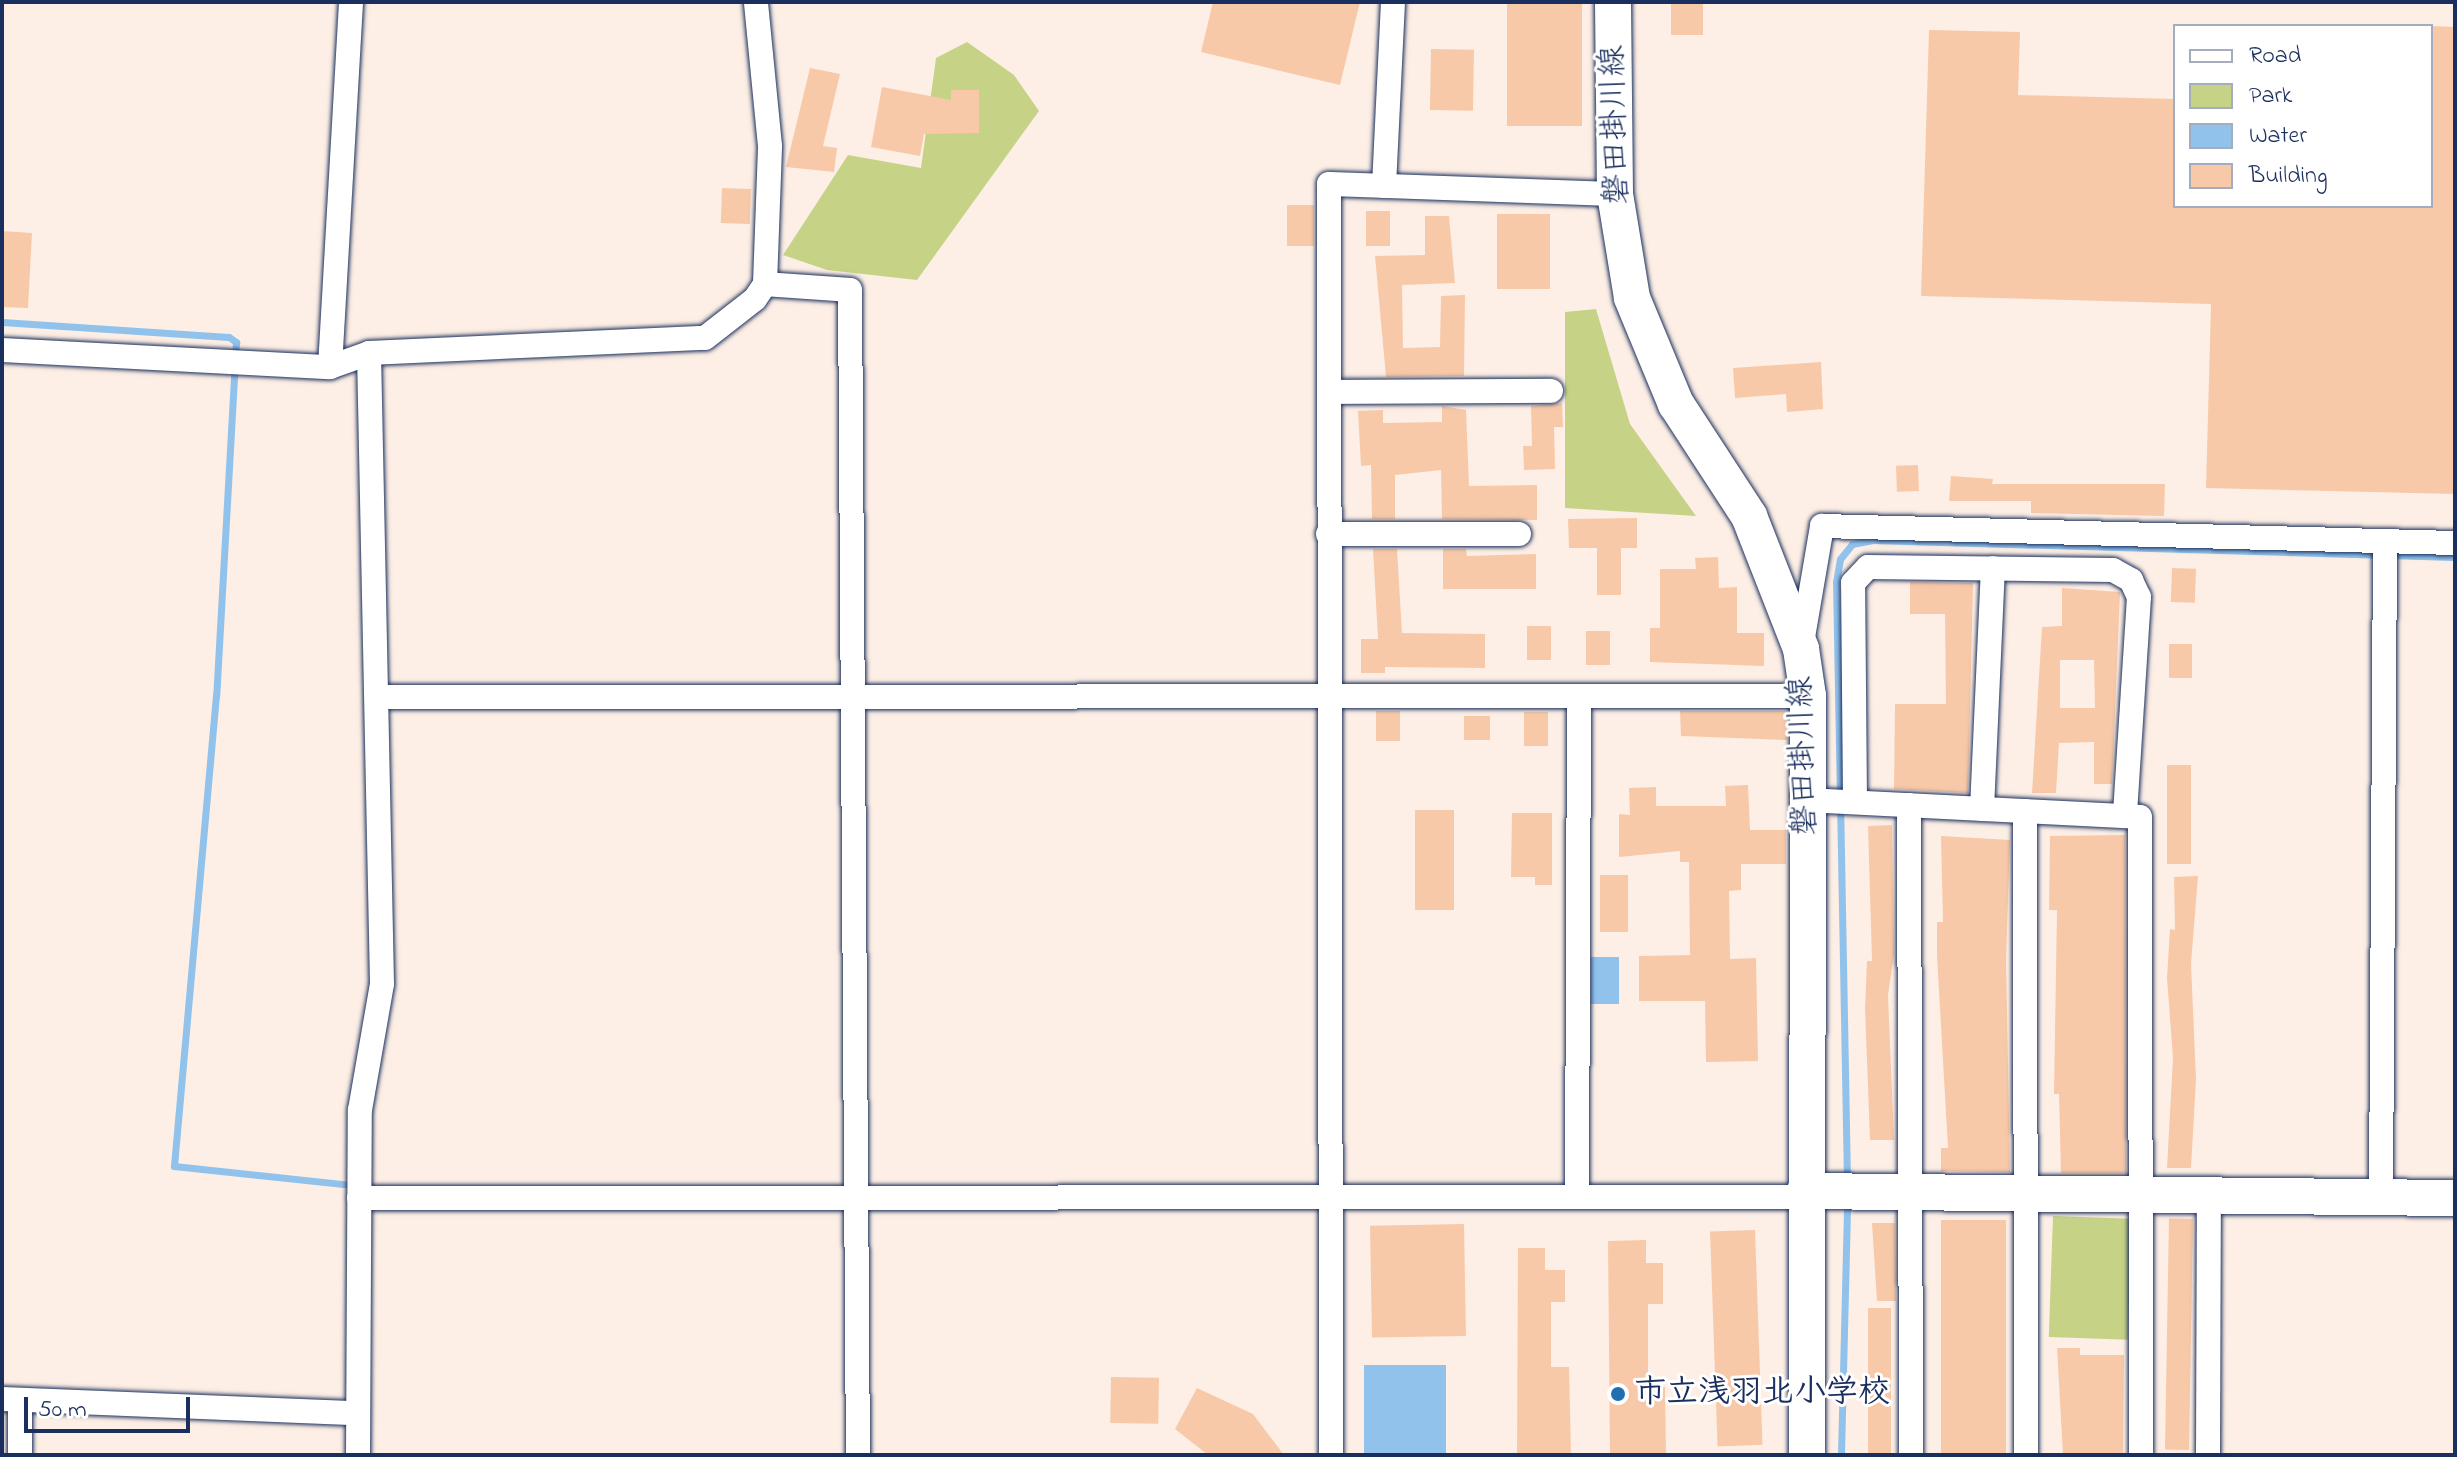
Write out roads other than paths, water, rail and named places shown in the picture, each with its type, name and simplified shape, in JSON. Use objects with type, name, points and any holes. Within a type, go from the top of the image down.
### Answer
[{"type":"main road","name":"磐田掛川線","points":[[1613,2],[1615,194],[1632,298],[1676,404],[1749,516],[1801,649],[1808,696],[1807,1455]]},
{"type":"main road","points":[[1805,1194],[2142,1192],[2455,1198]]},
{"type":"street","points":[[330,367],[351,2]]},
{"type":"street","points":[[2,350],[330,367],[369,353],[705,338],[755,299],[765,284],[770,146],[756,2]]},
{"type":"street","points":[[1384,186],[1393,2]]},
{"type":"street","points":[[1331,1455],[1327,696],[1329,184],[1615,194]]},
{"type":"street","points":[[765,284],[850,290],[858,1455]]},
{"type":"street","points":[[358,1455],[360,1110],[382,984],[369,353]]},
{"type":"street","points":[[1329,392],[1551,391]]},
{"type":"street","points":[[1801,649],[1822,526],[2455,543]]},
{"type":"street","points":[[1328,534],[1519,534]]},
{"type":"street","points":[[2381,1196],[2385,541]]},
{"type":"street","points":[[1855,802],[1853,583],[1868,567],[2113,570],[2131,580],[2139,597],[2125,816]]},
{"type":"street","points":[[1982,809],[1993,568]]},
{"type":"street","points":[[1577,1196],[1579,696]]},
{"type":"street","points":[[378,697],[1808,696]]},
{"type":"street","points":[[1808,800],[2140,817],[2141,1455]]},
{"type":"street","points":[[1909,805],[1911,1455]]},
{"type":"street","points":[[2025,811],[2028,1192],[2026,1455]]},
{"type":"street","points":[[2208,1455],[2209,1193]]},
{"type":"street","points":[[359,1198],[1805,1194]]},
{"type":"street","points":[[20,1455],[11,1399],[357,1413]]},
{"type":"water","points":[[1591,957],[1619,957],[1619,1004],[1591,1004]]},
{"type":"water","points":[[1364,1365],[1446,1365],[1446,1455],[1364,1455]]},
{"type":"waterway","points":[[2,322],[229,337],[236,342],[216,695],[174,1166],[353,1185]]},
{"type":"waterway","points":[[1847,1181],[1836,582],[1840,559],[1852,544],[1873,540],[2455,557]]},
{"type":"waterway","points":[[1841,1455],[1847,1201]]},
{"type":"place","name":"市立浅羽北小学校","points":[[1618,1394]]}]
